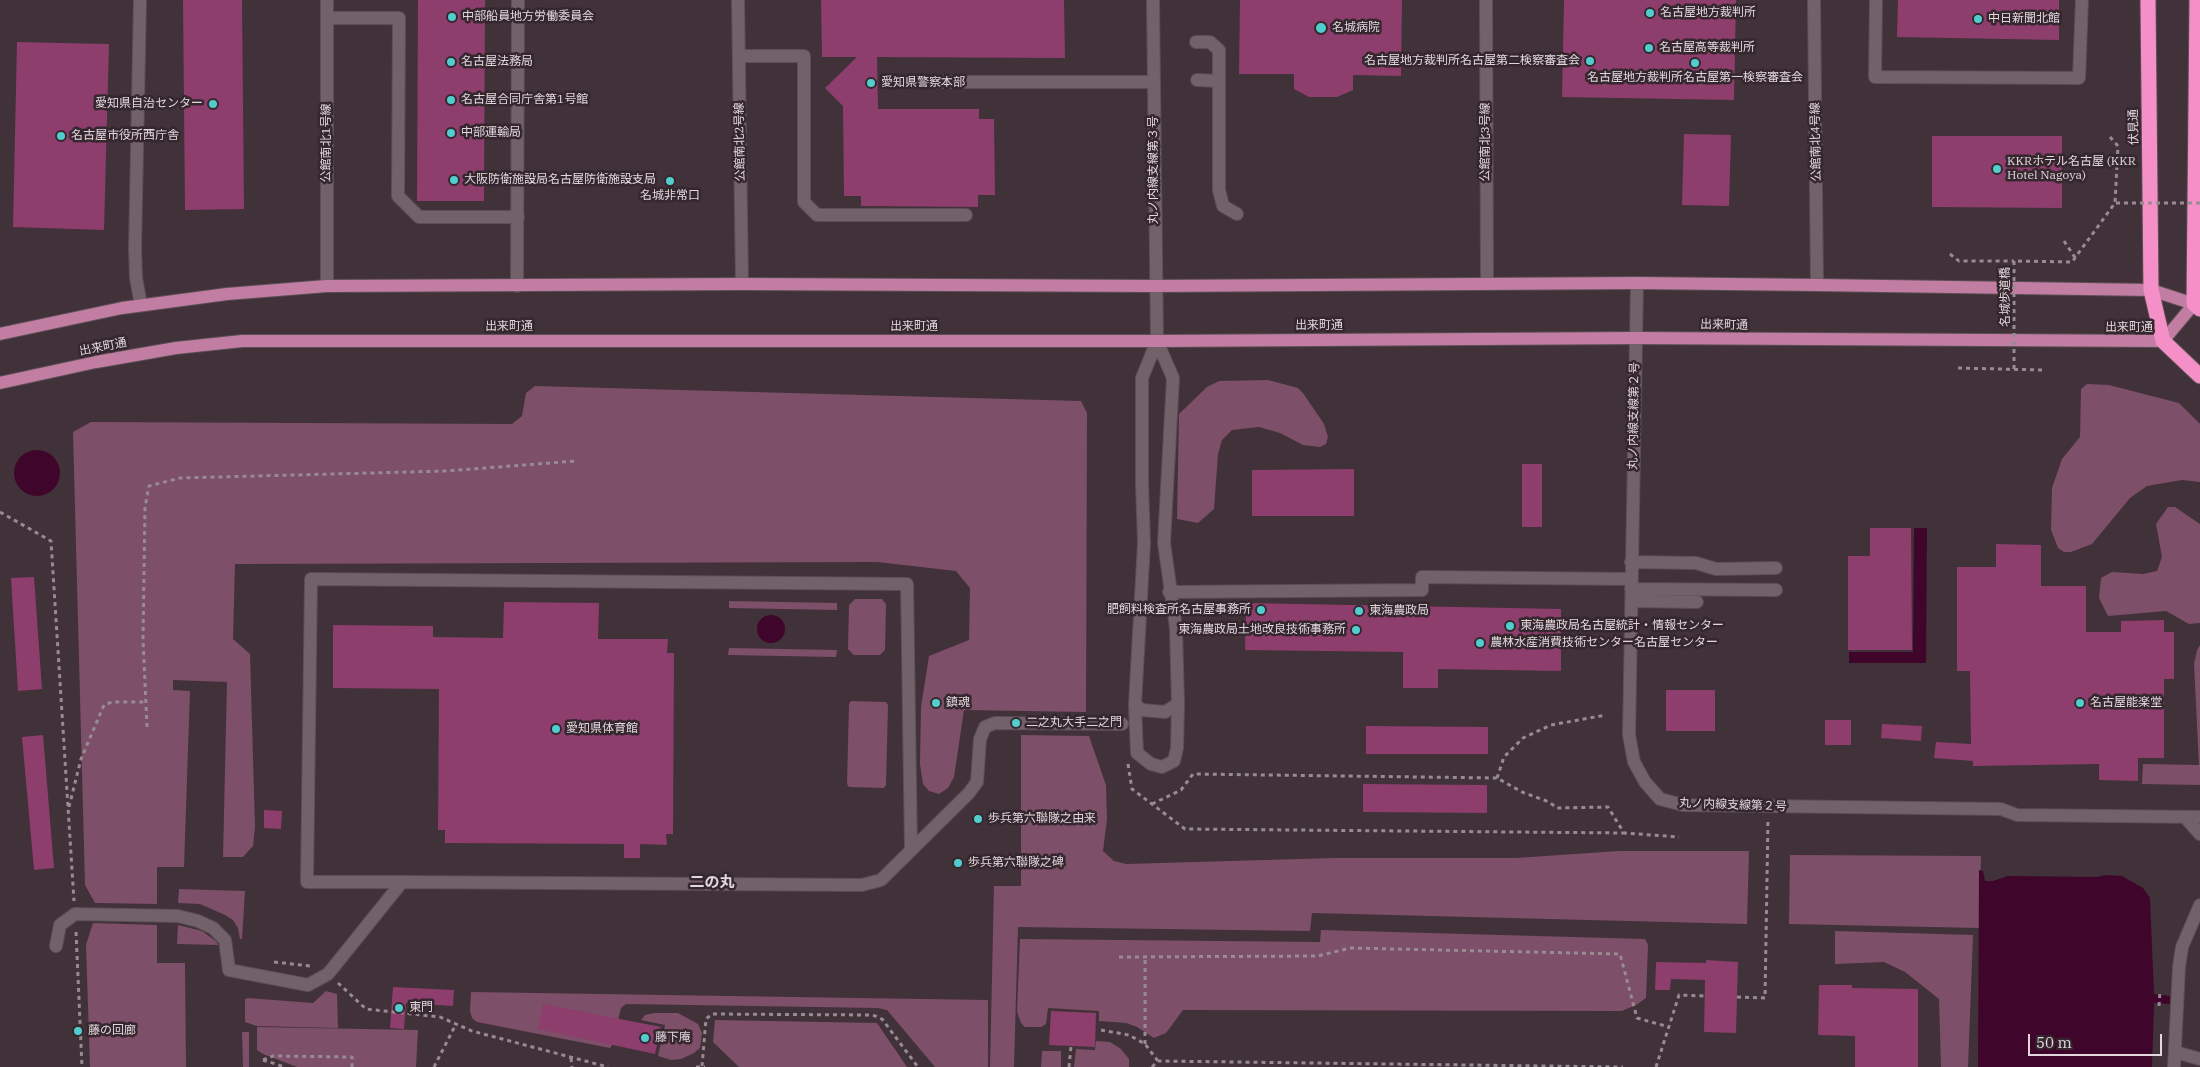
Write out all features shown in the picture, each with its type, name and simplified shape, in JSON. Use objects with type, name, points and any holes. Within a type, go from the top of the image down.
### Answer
[{"type":"highway","name":"伏見通","points":[[2148,0],[2151,290],[2163,341]]},
{"type":"highway","points":[[2197,0],[2197,306]]},
{"type":"highway","points":[[2163,341],[2200,376]]},
{"type":"main road","points":[[0,334],[141,305],[227,294],[327,286],[742,284],[1155,286],[1817,285],[2151,290],[2197,306]]},
{"type":"main road","name":"出来町通","points":[[0,383],[96,362],[176,348],[242,341],[1156,341],[1636,338],[2163,341],[2197,306]]},
{"type":"street","points":[[140,0],[136,278],[141,305]]},
{"type":"street","name":"公館南北1号線","points":[[327,0],[327,286]]},
{"type":"street","points":[[517,286],[518,0]]},
{"type":"street","name":"公館南北2号線","points":[[738,0],[742,284]]},
{"type":"street","name":"丸ノ内線支線第３号","points":[[1153,0],[1156,341]]},
{"type":"street","name":"公館南北3号線","points":[[1486,0],[1486,284]]},
{"type":"street","name":"公館南北4号線","points":[[1814,0],[1817,285]]},
{"type":"street","points":[[1876,0],[1875,77],[2080,78],[2082,0]]},
{"type":"street","points":[[327,18],[399,18],[398,196],[419,217],[518,218]]},
{"type":"street","points":[[1196,42],[1210,42],[1219,50],[1219,190],[1223,206],[1236,214]]},
{"type":"street","points":[[739,56],[804,56],[804,202],[818,215],[966,215]]},
{"type":"street","points":[[1197,80],[1219,81]]},
{"type":"street","points":[[904,82],[1153,82]]},
{"type":"street","name":"丸ノ内線支線第２号","points":[[1637,284],[1629,735],[1634,762],[1645,782],[1660,799],[1683,806],[2001,809],[2017,815],[2200,817]]},
{"type":"street","points":[[1156,341],[1173,378],[1164,543],[1169,592],[1176,628],[1178,704],[1174,761],[1162,767],[1151,764],[1137,753],[1134,705],[1144,543],[1142,378],[1156,341]]},
{"type":"street","points":[[1631,562],[1696,563],[1716,569],[1776,568]]},
{"type":"street","points":[[1169,592],[1422,590],[1422,577],[1631,590],[1776,590]]},
{"type":"street","points":[[911,850],[907,584],[311,580],[307,882],[862,885],[881,880],[969,794],[977,782],[980,739],[984,727],[995,723],[1122,724]]},
{"type":"street","points":[[1631,590],[1696,602]]},
{"type":"street","points":[[1134,705],[1142,710],[1164,712],[1178,704]]},
{"type":"street","points":[[2185,817],[2200,834]]},
{"type":"street","points":[[56,946],[60,925],[75,914],[178,916],[198,921],[213,928],[225,940],[229,970],[308,985],[328,974],[402,882]]},
{"type":"street","points":[[2174,1067],[2179,967],[2182,947],[2200,904]]},
{"type":"street","points":[[2175,1052],[2200,1059]]},
{"type":"path","points":[[2064,241],[2076,258],[2115,204],[2118,146],[2110,137]]},
{"type":"path","points":[[2115,204],[2200,203]]},
{"type":"path","points":[[1950,254],[1958,261],[2014,261]]},
{"type":"path","name":"名城歩道橋","points":[[2014,369],[2014,261],[2072,262],[2076,258]]},
{"type":"path","points":[[1958,368],[2042,370]]},
{"type":"path","points":[[147,727],[142,639],[145,507],[149,486],[180,478],[446,471],[576,461]]},
{"type":"path","points":[[0,512],[51,541],[75,914],[82,1067]]},
{"type":"path","points":[[68,810],[81,758],[104,705],[112,702],[145,702]]},
{"type":"path","points":[[1497,778],[1504,757],[1523,738],[1551,725],[1606,715]]},
{"type":"path","points":[[1127,761],[1132,789],[1185,828],[1679,836]]},
{"type":"path","points":[[1152,804],[1181,790],[1193,774],[1497,778],[1522,792],[1549,802],[1557,808],[1608,807],[1624,834]]},
{"type":"path","points":[[1737,998],[1765,998],[1768,806]]},
{"type":"path","points":[[1119,956],[1318,956],[1350,948],[1620,954],[1637,1018],[1669,1027]]},
{"type":"path","points":[[1145,956],[1145,1044]]},
{"type":"path","points":[[2159,1006],[2160,991]]},
{"type":"path","points":[[1656,1067],[1679,995],[1705,996]]},
{"type":"path","points":[[696,1067],[703,1066],[706,1019],[712,1014],[873,1015],[882,1019],[918,1067]]},
{"type":"path","points":[[434,1067],[456,1024]]},
{"type":"path","points":[[1101,1030],[1129,1035],[1145,1044],[1158,1061]]},
{"type":"path","points":[[1069,1067],[1071,1046]]},
{"type":"path","points":[[285,1067],[262,1060],[273,1056],[352,1057],[352,1067]]},
{"type":"path","points":[[571,1058],[572,1067]]},
{"type":"path","points":[[1152,1067],[1158,1061],[1623,1067]]},
{"type":"shaded area","points":[[1268,380],[1298,388],[1303,393],[1324,424],[1328,437],[1326,444],[1320,447],[1303,445],[1280,433],[1259,427],[1232,430],[1222,440],[1218,454],[1214,509],[1198,523],[1177,519],[1179,414],[1207,387],[1219,381]]},
{"type":"shaded area","points":[[2087,384],[2109,385],[2179,403],[2200,424],[2200,482],[2182,480],[2147,486],[2130,498],[2092,544],[2071,552],[2064,552],[2058,548],[2051,530],[2052,488],[2062,459],[2080,437],[2081,389]]},
{"type":"shaded area","points":[[535,386],[1081,401],[1087,413],[1086,712],[964,710],[954,777],[948,788],[939,794],[929,791],[923,784],[920,764],[921,707],[929,656],[969,640],[970,588],[956,571],[877,562],[235,564],[233,639],[250,654],[255,827],[253,846],[243,857],[223,857],[227,682],[173,680],[173,690],[190,691],[184,867],[157,867],[157,904],[95,903],[85,885],[73,432],[91,422],[512,424],[522,416],[526,393]]},
{"type":"shaded area","points":[[37,450],[50,454],[56,460],[60,473],[56,486],[50,492],[37,496],[24,492],[18,486],[14,473],[18,460],[24,454]]},
{"type":"shaded area","points":[[2168,507],[2175,507],[2200,524],[2200,623],[2189,624],[2166,611],[2108,616],[2099,598],[2101,578],[2112,572],[2143,574],[2157,571],[2162,557],[2156,524]]},
{"type":"shaded area","points":[[1914,528],[1927,528],[1926,663],[1849,663],[1849,652],[1913,652]]},
{"type":"shaded area","points":[[855,599],[882,599],[886,604],[885,650],[880,655],[854,655],[848,649],[849,605]]},
{"type":"shaded area","points":[[729,601],[837,603],[837,610],[729,608]]},
{"type":"shaded area","points":[[771,615],[781,619],[785,629],[781,639],[771,643],[761,639],[757,629],[761,619]]},
{"type":"shaded area","points":[[2200,645],[2200,785],[2142,784],[2143,764],[2199,765],[2194,664]]},
{"type":"shaded area","points":[[729,648],[837,650],[836,657],[728,655]]},
{"type":"shaded area","points":[[851,701],[886,702],[888,705],[886,785],[884,788],[849,787],[847,784],[849,704]]},
{"type":"shaded area","points":[[1021,735],[1089,736],[1106,785],[1107,819],[1103,851],[1114,861],[1126,864],[1334,858],[1516,858],[1619,851],[1749,851],[1747,924],[1312,913],[1310,931],[1018,927],[1014,1067],[990,1067],[994,886],[1021,886]]},
{"type":"shaded area","points":[[1790,855],[1981,856],[1979,928],[1789,924]]},
{"type":"shaded area","points":[[1979,870],[1983,871],[1985,881],[1993,881],[2008,876],[2097,877],[2106,875],[2122,876],[2143,888],[2150,898],[2154,994],[2170,996],[2170,1004],[2154,1003],[2152,1067],[1978,1067]]},
{"type":"shaded area","points":[[179,889],[245,891],[242,939],[240,939],[238,928],[233,920],[225,915],[200,904],[178,903]]},
{"type":"shaded area","points":[[93,923],[157,925],[157,963],[185,963],[186,1067],[90,1067],[86,945]]},
{"type":"shaded area","points":[[178,925],[202,931],[217,942],[218,945],[177,944]]},
{"type":"shaded area","points":[[1321,930],[1645,939],[1648,945],[1646,998],[1622,1011],[1183,1010],[1166,1033],[1154,1038],[1137,1027],[1126,1023],[1099,1021],[1099,1011],[1048,1008],[1046,1024],[1041,1027],[1025,1027],[1021,1023],[1017,1012],[1020,939],[1320,942]]},
{"type":"shaded area","points":[[1835,931],[1973,935],[1968,1067],[1941,1067],[1939,999],[1905,972],[1884,962],[1835,964]]},
{"type":"shaded area","points":[[326,991],[337,994],[338,1028],[257,1026],[245,1022],[245,999],[313,1003]]},
{"type":"shaded area","points":[[471,992],[988,1000],[988,1067],[935,1067],[887,1010],[878,1008],[626,1004],[621,1008],[610,1048],[477,1022],[472,1018],[470,1011]]},
{"type":"shaded area","points":[[678,1013],[698,1024],[702,1033],[700,1048],[681,1059],[671,1060],[658,1056],[665,1025],[641,1020],[645,1015]]},
{"type":"shaded area","points":[[715,1020],[877,1023],[907,1067],[739,1067],[713,1042]]},
{"type":"shaded area","points":[[257,1027],[418,1030],[416,1067],[297,1067],[257,1050]]},
{"type":"shaded area","points":[[242,1032],[249,1032],[249,1067],[243,1067]]},
{"type":"shaded area","points":[[1096,1041],[1110,1042],[1121,1049],[1129,1059],[1129,1067],[1074,1067],[1076,1049],[1095,1050]]},
{"type":"shaded area","points":[[1042,1051],[1061,1051],[1061,1067],[1041,1067]]},
{"type":"building","name":"愛知県自治センター","points":[[183,0],[242,0],[244,209],[185,210]]},
{"type":"building","name":"名古屋合同庁舎第1号館","points":[[418,0],[485,0],[484,201],[417,201]]},
{"type":"building","name":"愛知県警察本部","points":[[821,0],[1064,0],[1065,58],[877,57],[878,109],[979,109],[979,119],[994,119],[995,195],[978,195],[978,207],[861,206],[861,196],[844,196],[843,106],[825,88],[857,57],[822,57]]},
{"type":"building","name":"名城病院","points":[[1240,0],[1402,0],[1401,76],[1353,75],[1353,90],[1337,97],[1309,97],[1294,89],[1294,74],[1239,74]]},
{"type":"building","name":"名古屋高等裁判所","points":[[1564,0],[1736,0],[1734,100],[1562,97]]},
{"type":"building","name":"中日新聞北館","points":[[1898,0],[2059,0],[2059,40],[1897,37]]},
{"type":"building","name":"名古屋市役所西庁舎","points":[[17,42],[109,44],[104,230],[13,227]]},
{"type":"building","points":[[1684,134],[1731,135],[1729,206],[1682,205]]},
{"type":"building","name":"KKRホテル名古屋 (KKR Hotel Nagoya)","points":[[1932,136],[2062,136],[2062,208],[1932,207]]},
{"type":"building","points":[[1522,464],[1542,464],[1542,527],[1522,527]]},
{"type":"building","points":[[1354,469],[1354,516],[1252,516],[1252,470]]},
{"type":"building","points":[[1870,528],[1911,528],[1912,650],[1848,650],[1848,556],[1870,556]]},
{"type":"building","points":[[1996,544],[2041,545],[2041,586],[2086,586],[2086,632],[2121,632],[2121,621],[2164,620],[2164,632],[2174,632],[2174,679],[2164,679],[2164,758],[2138,758],[2138,781],[2099,780],[2099,764],[1973,766],[1973,761],[1934,758],[1936,742],[1971,744],[1970,671],[1957,671],[1957,567],[1996,567]]},
{"type":"building","points":[[34,577],[42,689],[18,691],[11,578]]},
{"type":"building","name":"愛知県体育館","points":[[504,602],[599,603],[598,639],[668,639],[667,653],[674,653],[673,834],[666,834],[667,845],[640,844],[640,858],[624,858],[624,844],[445,843],[445,830],[438,830],[439,689],[333,688],[333,625],[433,626],[433,637],[503,638]]},
{"type":"building","points":[[1246,603],[1561,609],[1561,671],[1438,669],[1438,688],[1403,688],[1403,652],[1245,650]]},
{"type":"building","points":[[1666,690],[1715,690],[1715,731],[1666,731]]},
{"type":"building","points":[[1825,720],[1851,720],[1851,745],[1825,745]]},
{"type":"building","points":[[1882,724],[1922,726],[1921,741],[1881,738]]},
{"type":"building","points":[[1366,726],[1488,727],[1488,754],[1366,754]]},
{"type":"building","points":[[43,735],[54,868],[34,870],[22,737]]},
{"type":"building","points":[[1363,784],[1487,785],[1487,813],[1363,812]]},
{"type":"building","points":[[264,810],[282,811],[281,829],[264,828]]},
{"type":"building","points":[[1706,960],[1738,962],[1736,1033],[1704,1032],[1705,980],[1671,979],[1670,990],[1655,990],[1656,962],[1706,963]]},
{"type":"building","points":[[1819,985],[1852,985],[1852,988],[1918,989],[1918,1067],[1855,1067],[1855,1036],[1818,1035]]},
{"type":"building","points":[[393,987],[454,990],[453,1006],[406,1003],[404,1029],[390,1028]]},
{"type":"building","points":[[543,1004],[661,1027],[655,1054],[538,1029]]},
{"type":"building","points":[[1051,1011],[1096,1013],[1095,1047],[1049,1045]]},
{"type":"place","name":"名古屋地方裁判所","points":[[1650,13]]},
{"type":"place","name":"中部船員地方労働委員会","points":[[452,17]]},
{"type":"place","name":"中日新聞北館","points":[[1978,19]]},
{"type":"place","name":"名城病院","points":[[1321,28]]},
{"type":"place","name":"名古屋高等裁判所","points":[[1649,48]]},
{"type":"place","name":"名古屋地方裁判所名古屋第二検察審査会","points":[[1590,61]]},
{"type":"place","name":"名古屋法務局","points":[[451,62]]},
{"type":"place","name":"名古屋地方裁判所名古屋第一検察審査会","points":[[1695,63]]},
{"type":"place","name":"愛知県警察本部","points":[[871,83]]},
{"type":"place","name":"名古屋合同庁舎第1号館","points":[[451,100]]},
{"type":"place","name":"愛知県自治センター","points":[[213,104]]},
{"type":"place","name":"中部運輸局","points":[[451,133]]},
{"type":"place","name":"名古屋市役所西庁舎","points":[[61,136]]},
{"type":"place","name":"KKRホテル名古屋 (KKR Hotel Nagoya)","points":[[1997,169]]},
{"type":"place","name":"大阪防衛施設局名古屋防衛施設支局","points":[[454,180]]},
{"type":"place","name":"名城非常口","points":[[670,181]]},
{"type":"place","name":"肥飼料検査所名古屋事務所","points":[[1261,610]]},
{"type":"place","name":"東海農政局","points":[[1359,611]]},
{"type":"place","name":"東海農政局名古屋統計・情報センター","points":[[1510,626]]},
{"type":"place","name":"東海農政局土地改良技術事務所","points":[[1356,630]]},
{"type":"place","name":"農林水産消費技術センター名古屋センター","points":[[1480,643]]},
{"type":"place","name":"鎮魂","points":[[936,703]]},
{"type":"place","name":"名古屋能楽堂","points":[[2080,703]]},
{"type":"place","name":"二之丸大手二之門","points":[[1016,723]]},
{"type":"place","name":"愛知県体育館","points":[[556,729]]},
{"type":"place","name":"歩兵第六聯隊之由来","points":[[978,819]]},
{"type":"place","name":"歩兵第六聯隊之碑","points":[[958,863]]},
{"type":"place","name":"東門","points":[[399,1008]]},
{"type":"place","name":"藤の回廊","points":[[78,1031]]},
{"type":"place","name":"藤下庵","points":[[645,1038]]},
{"type":"district","name":"二の丸","points":[[712,883]]}]
